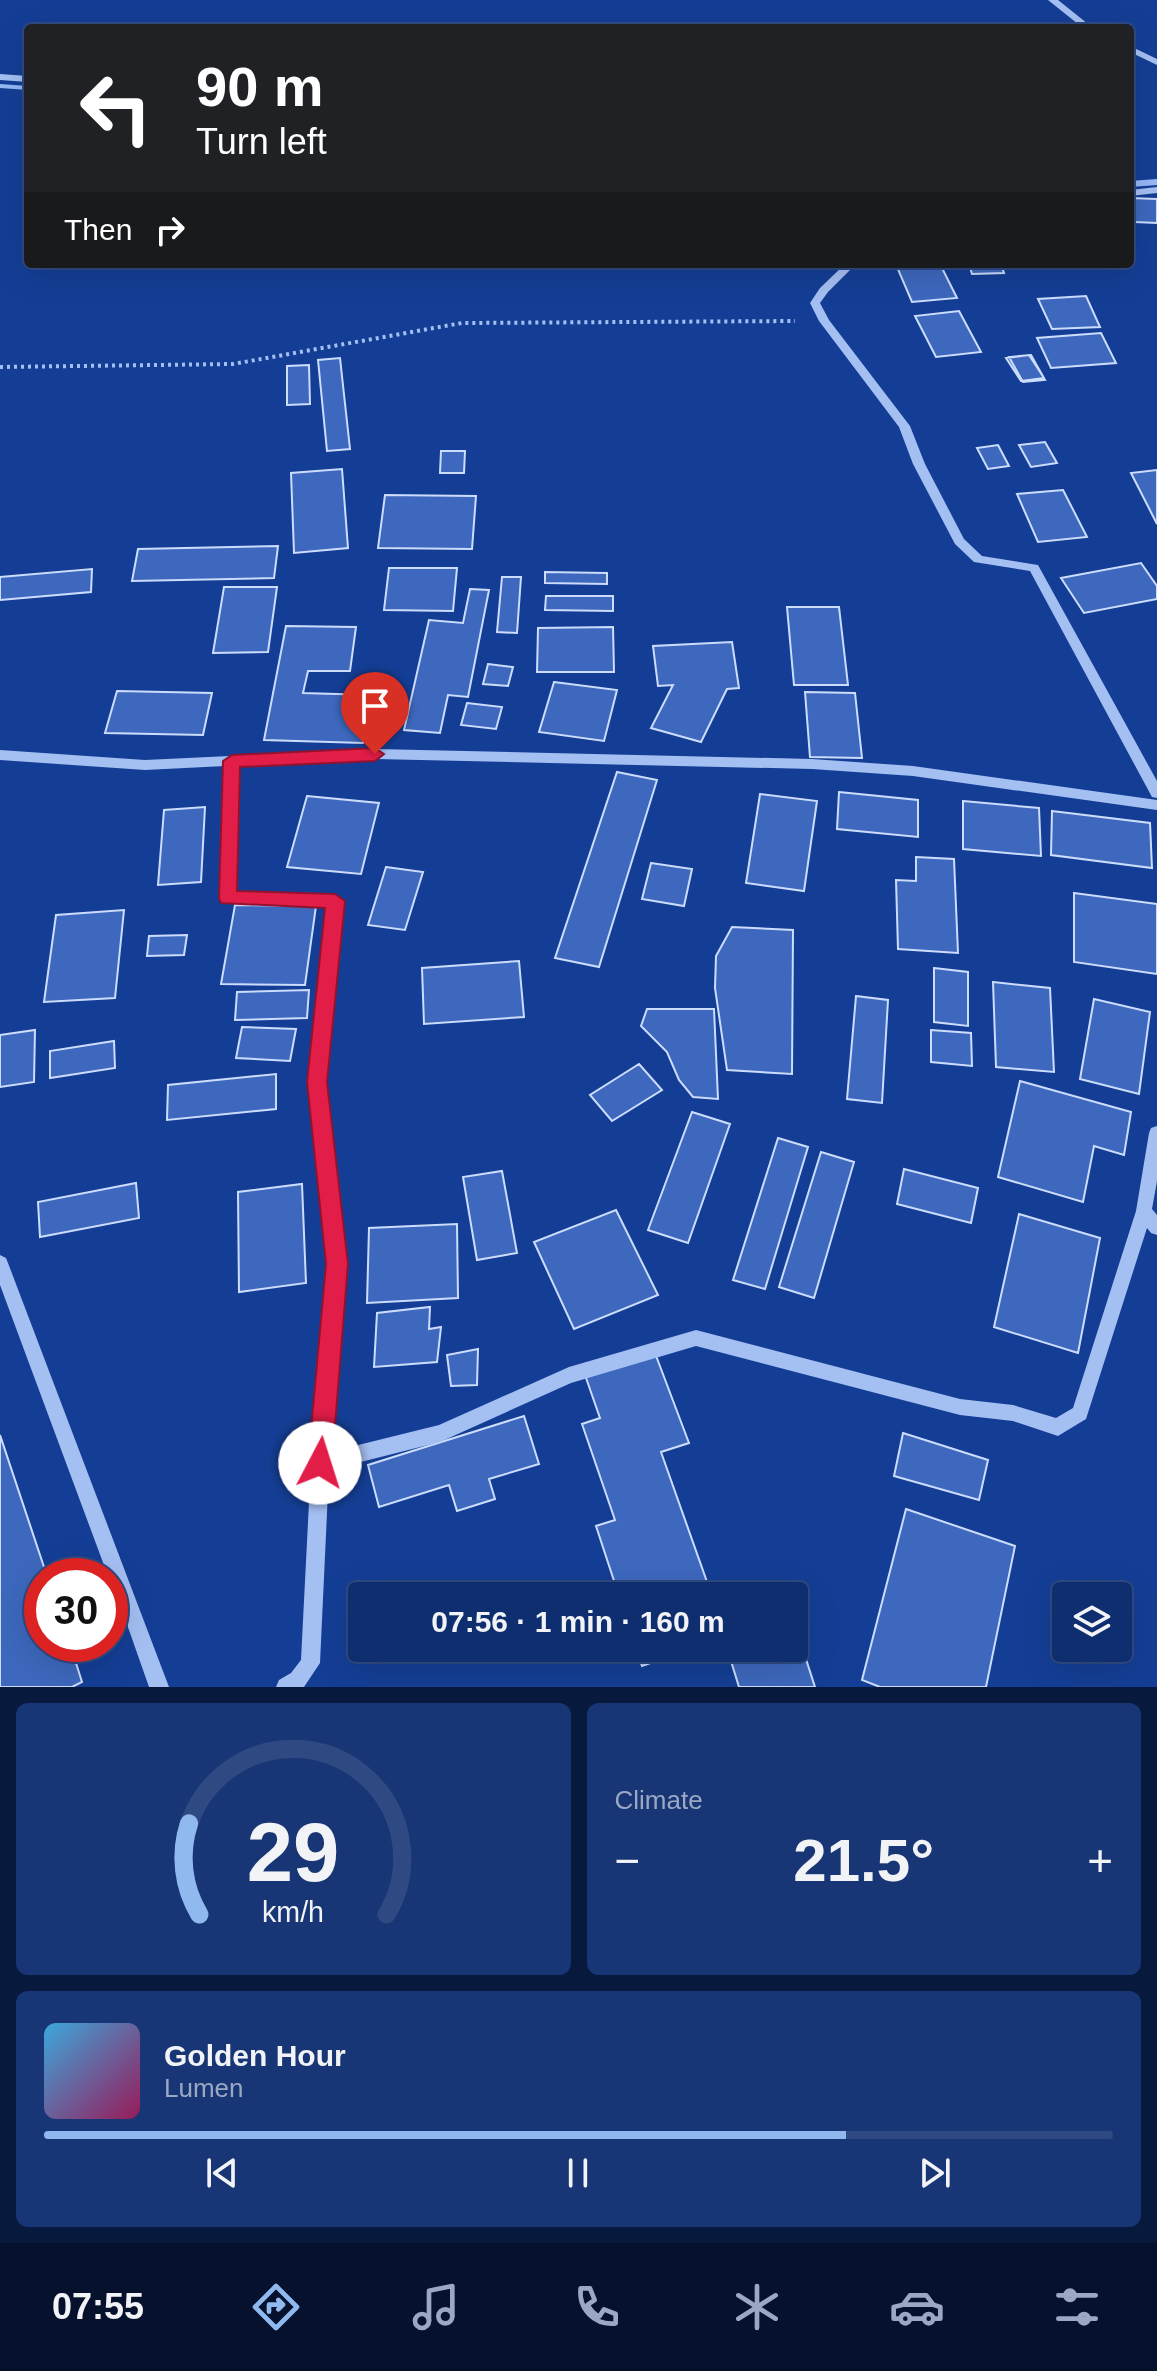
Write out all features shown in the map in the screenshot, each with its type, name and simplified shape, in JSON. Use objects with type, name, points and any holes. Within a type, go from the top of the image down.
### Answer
[{"type":"street","points":[[1052,0],[1084,24]]},
{"type":"street","points":[[1134,51],[1157,62]]},
{"type":"street","points":[[0,77],[24,79]]},
{"type":"street","points":[[1134,193],[1157,190]]},
{"type":"street","points":[[847,268],[815,303],[824,321],[904,426],[919,464],[959,541],[978,559],[1034,568],[1157,793]]},
{"type":"street","points":[[0,755],[145,765],[375,754],[812,764],[913,771],[1157,805]]},
{"type":"street","points":[[232,761],[228,898],[335,901],[317,1082],[337,1264],[320,1463],[310,1663],[298,1680],[286,1687]]},
{"type":"street","points":[[320,1463],[440,1433],[569,1375],[696,1338],[960,1407],[1013,1413],[1058,1427],[1080,1413],[1144,1211],[1157,1133]]},
{"type":"street","points":[[1144,1211],[1157,1228]]},
{"type":"street","points":[[0,1263],[159,1687]]},
{"type":"path","points":[[0,367],[233,364],[462,323],[824,321]]},
{"type":"building","points":[[1134,198],[1157,199],[1157,223],[1135,222]]},
{"type":"building","points":[[897,268],[942,268],[957,298],[912,302]]},
{"type":"building","points":[[970,268],[1002,268],[1004,273],[972,274]]},
{"type":"building","points":[[1086,296],[1100,327],[1052,329],[1038,299]]},
{"type":"building","points":[[959,311],[981,352],[936,357],[915,316]]},
{"type":"building","points":[[1101,333],[1116,363],[1051,368],[1037,338]]},
{"type":"building","points":[[1029,355],[1044,378],[1021,381],[1006,358]]},
{"type":"building","points":[[1031,355],[1045,380],[1023,382],[1009,357]]},
{"type":"building","points":[[340,358],[350,449],[327,451],[318,360]]},
{"type":"building","points":[[309,365],[310,404],[287,405],[287,366]]},
{"type":"building","points":[[1045,442],[1057,463],[1031,467],[1019,445]]},
{"type":"building","points":[[998,445],[1009,466],[988,469],[977,448]]},
{"type":"building","points":[[441,451],[465,451],[464,473],[440,473]]},
{"type":"building","points":[[342,469],[348,548],[294,553],[291,473]]},
{"type":"building","points":[[1157,470],[1157,524],[1131,473]]},
{"type":"building","points":[[1063,490],[1087,537],[1038,542],[1017,494]]},
{"type":"building","points":[[385,495],[476,496],[472,549],[378,548]]},
{"type":"building","points":[[278,546],[274,578],[132,581],[138,549]]},
{"type":"building","points":[[1141,563],[1157,586],[1157,599],[1084,613],[1061,578]]},
{"type":"building","points":[[389,568],[457,568],[453,611],[384,610]]},
{"type":"building","points":[[92,569],[91,592],[0,600],[0,577]]},
{"type":"building","points":[[545,572],[607,573],[607,584],[545,583]]},
{"type":"building","points":[[502,577],[521,577],[517,633],[497,632]]},
{"type":"building","points":[[224,587],[277,587],[268,652],[213,653]]},
{"type":"building","points":[[470,589],[489,590],[468,697],[448,695],[440,733],[404,730],[429,620],[463,623]]},
{"type":"building","points":[[546,596],[613,596],[613,611],[545,610]]},
{"type":"building","points":[[787,607],[839,607],[848,685],[794,685]]},
{"type":"building","points":[[286,626],[356,627],[350,671],[308,671],[303,693],[370,695],[363,743],[264,740]]},
{"type":"building","points":[[613,627],[614,672],[537,672],[538,628]]},
{"type":"building","points":[[732,642],[739,688],[727,689],[701,742],[651,728],[673,685],[658,686],[653,646]]},
{"type":"building","points":[[488,664],[513,667],[508,686],[483,684]]},
{"type":"building","points":[[554,682],[617,690],[604,741],[539,732]]},
{"type":"building","points":[[117,691],[212,693],[203,735],[105,733]]},
{"type":"building","points":[[805,692],[855,693],[862,758],[810,757]]},
{"type":"building","points":[[467,703],[502,707],[496,729],[461,725]]},
{"type":"building","points":[[617,772],[657,780],[599,967],[555,958]]},
{"type":"building","points":[[839,792],[918,800],[918,837],[837,829]]},
{"type":"building","points":[[760,794],[817,801],[804,891],[746,883]]},
{"type":"building","points":[[307,796],[379,803],[361,874],[287,867]]},
{"type":"building","points":[[963,801],[1039,808],[1041,856],[963,849]]},
{"type":"building","points":[[205,807],[201,882],[158,885],[164,810]]},
{"type":"building","points":[[1052,811],[1150,823],[1152,868],[1051,855]]},
{"type":"building","points":[[916,857],[954,859],[958,953],[898,949],[896,880],[916,881]]},
{"type":"building","points":[[651,863],[692,869],[684,906],[642,899]]},
{"type":"building","points":[[386,867],[423,872],[405,930],[368,925]]},
{"type":"building","points":[[1074,893],[1157,904],[1157,974],[1074,962]]},
{"type":"building","points":[[235,905],[316,906],[305,985],[221,984]]},
{"type":"building","points":[[124,910],[115,998],[44,1002],[56,915]]},
{"type":"building","points":[[732,927],[793,930],[792,1074],[727,1070],[715,988],[716,956]]},
{"type":"building","points":[[187,935],[184,955],[147,956],[149,936]]},
{"type":"building","points":[[519,961],[524,1017],[424,1024],[422,968]]},
{"type":"building","points":[[934,968],[968,972],[968,1026],[934,1022]]},
{"type":"building","points":[[993,982],[1050,988],[1054,1072],[996,1067]]},
{"type":"building","points":[[309,990],[307,1018],[235,1020],[237,992]]},
{"type":"building","points":[[856,996],[888,1000],[882,1103],[847,1099]]},
{"type":"building","points":[[1094,999],[1150,1012],[1139,1094],[1080,1079]]},
{"type":"building","points":[[647,1009],[714,1009],[718,1099],[693,1097],[679,1080],[667,1052],[641,1026]]},
{"type":"building","points":[[242,1027],[296,1029],[290,1061],[236,1058]]},
{"type":"building","points":[[35,1030],[34,1082],[0,1087],[0,1035]]},
{"type":"building","points":[[931,1030],[971,1033],[972,1066],[931,1062]]},
{"type":"building","points":[[114,1041],[115,1068],[50,1078],[50,1051]]},
{"type":"building","points":[[639,1064],[662,1090],[612,1121],[590,1095]]},
{"type":"building","points":[[276,1074],[276,1109],[167,1120],[168,1085]]},
{"type":"building","points":[[1020,1081],[1131,1112],[1124,1155],[1094,1146],[1083,1202],[998,1177]]},
{"type":"building","points":[[692,1112],[730,1124],[688,1243],[648,1230]]},
{"type":"building","points":[[778,1138],[808,1147],[765,1289],[733,1280]]},
{"type":"building","points":[[821,1152],[854,1162],[814,1298],[779,1287]]},
{"type":"building","points":[[904,1169],[978,1188],[971,1223],[897,1204]]},
{"type":"building","points":[[502,1171],[517,1253],[477,1260],[463,1177]]},
{"type":"building","points":[[136,1183],[139,1218],[40,1237],[38,1202]]},
{"type":"building","points":[[302,1184],[306,1283],[239,1292],[238,1192]]},
{"type":"building","points":[[616,1210],[658,1295],[574,1329],[534,1242]]},
{"type":"building","points":[[1019,1214],[1100,1238],[1078,1353],[994,1327]]},
{"type":"building","points":[[457,1224],[458,1298],[367,1303],[369,1228]]},
{"type":"building","points":[[430,1307],[429,1329],[441,1327],[437,1362],[374,1367],[377,1313]]},
{"type":"building","points":[[478,1349],[477,1385],[451,1386],[447,1355]]},
{"type":"building","points":[[655,1353],[689,1443],[661,1452],[707,1582],[614,1582],[596,1526],[615,1520],[582,1424],[600,1418],[585,1375]]},
{"type":"building","points":[[524,1416],[539,1464],[489,1479],[495,1499],[457,1511],[449,1485],[379,1507],[368,1465]]},
{"type":"building","points":[[903,1433],[988,1460],[979,1500],[894,1476]]},
{"type":"building","points":[[0,1435],[41,1558],[24,1558],[24,1662],[76,1662],[82,1682],[72,1687],[0,1687]]},
{"type":"building","points":[[906,1509],[1015,1546],[986,1687],[880,1687],[862,1680]]},
{"type":"building","points":[[731,1662],[807,1662],[815,1687],[739,1687]]},
{"type":"waterway","points":[[0,86],[24,88]]},
{"type":"waterway","points":[[1134,184],[1157,182]]},
{"type":"route","points":[[320,1463],[337,1264],[317,1082],[335,901],[228,898],[232,761],[375,754]]}]
